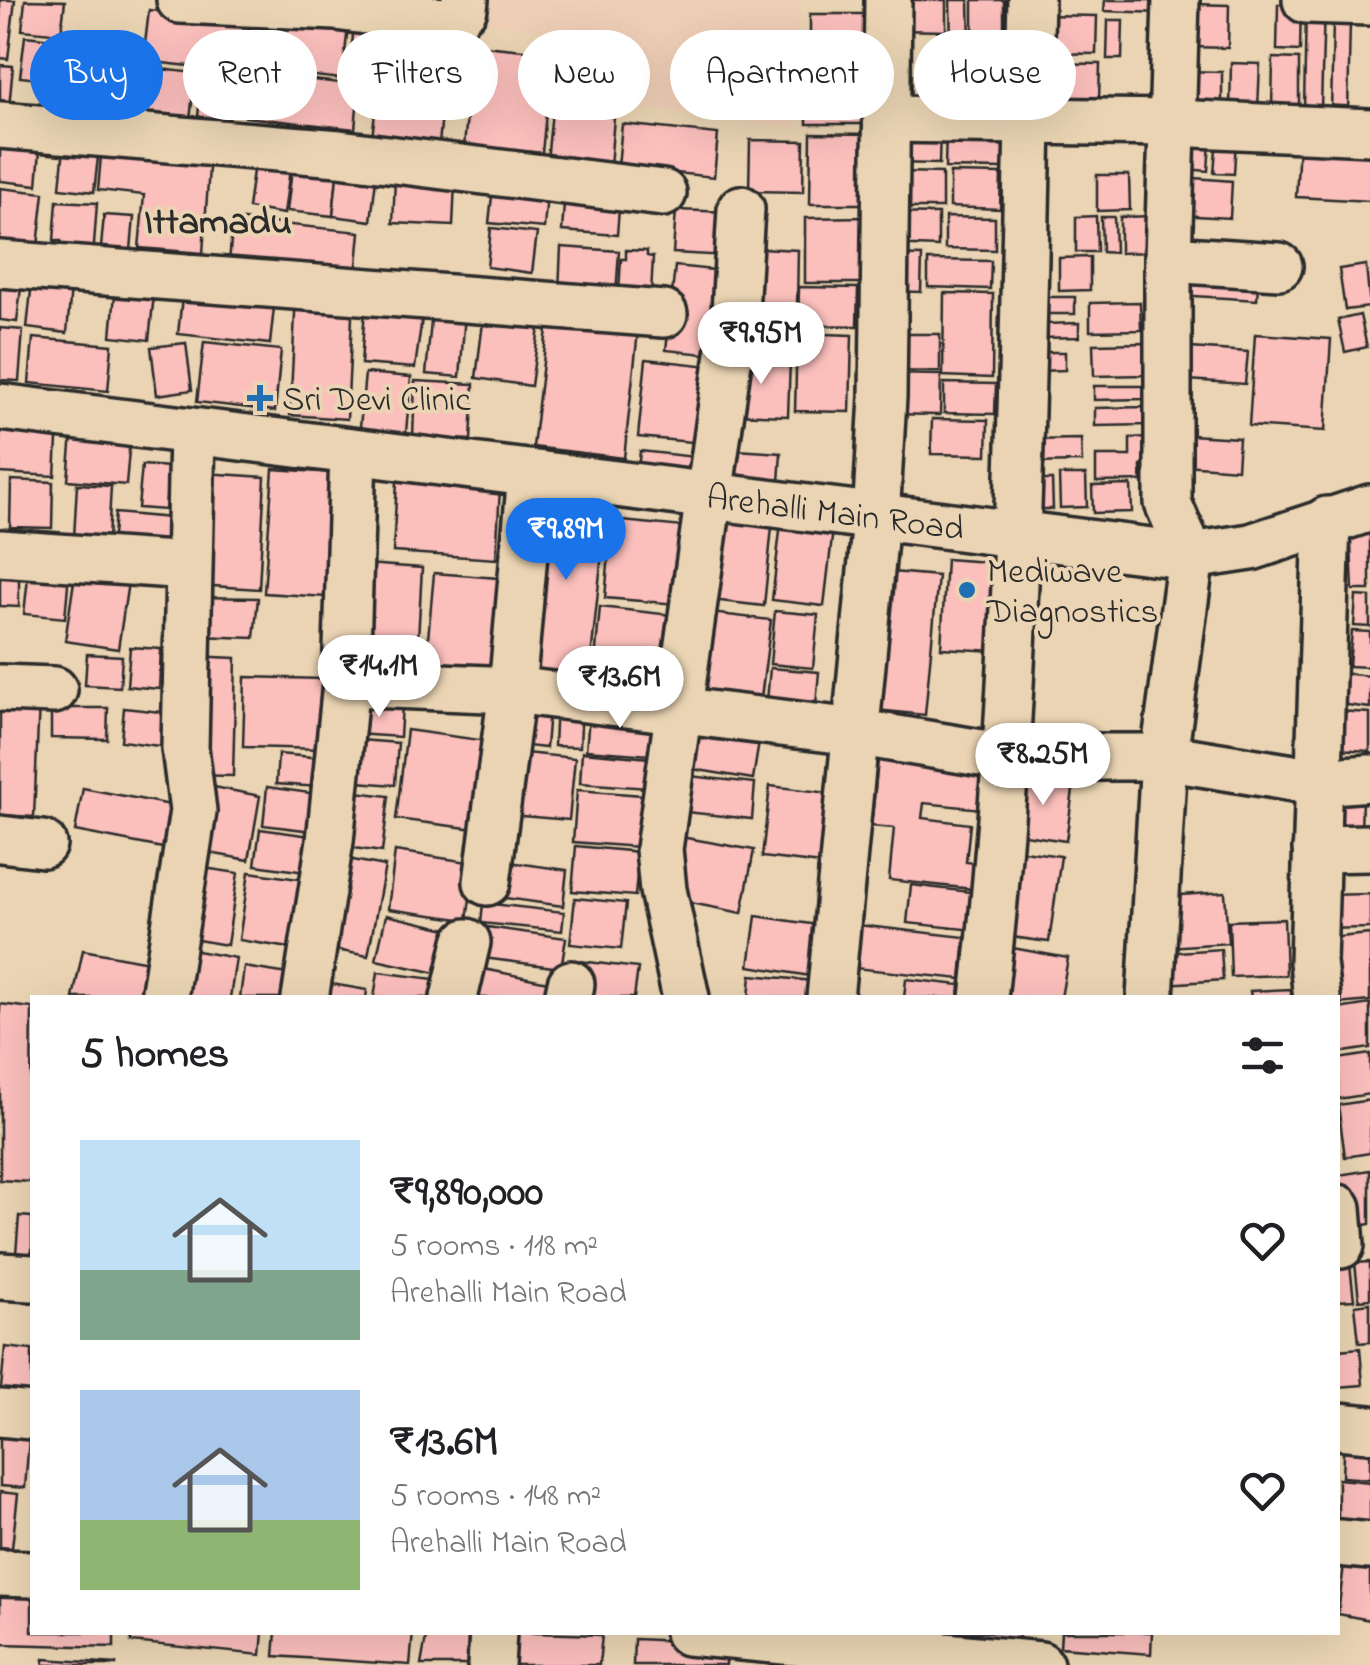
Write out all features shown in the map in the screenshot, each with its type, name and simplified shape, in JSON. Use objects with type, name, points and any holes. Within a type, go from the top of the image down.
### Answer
[{"type":"street","points":[[180,0],[336,7],[450,22],[464,8],[465,0]]},
{"type":"street","points":[[887,30],[888,0]]},
{"type":"street","points":[[1030,30],[1031,0]]},
{"type":"street","points":[[1150,995],[1164,757],[1191,556],[1168,503],[1168,259],[1176,0]]},
{"type":"street","points":[[1306,0],[1370,2]]},
{"type":"street","points":[[830,995],[876,519],[883,397],[886,120]]},
{"type":"street","points":[[984,995],[1005,757],[1018,534],[1028,120],[1370,132]]},
{"type":"street","points":[[0,125],[339,152],[663,193]]},
{"type":"street","points":[[685,995],[663,890],[659,849],[734,312],[741,209]]},
{"type":"street","points":[[1168,259],[1279,266]]},
{"type":"street","points":[[0,264],[664,314]]},
{"type":"street","name":"Arehalli Main Road","points":[[0,407],[1191,556],[1251,546],[1370,508]]},
{"type":"street","points":[[164,995],[192,811],[184,748],[192,434]]},
{"type":"street","points":[[305,995],[330,841],[346,683],[353,453]]},
{"type":"street","points":[[487,882],[512,690],[532,474]]},
{"type":"street","points":[[1316,995],[1316,849],[1327,520]]},
{"type":"street","points":[[0,552],[188,566]]},
{"type":"street","points":[[346,683],[512,690],[855,732],[1005,757],[1164,757],[1318,782],[1370,778]]},
{"type":"street","points":[[0,688],[54,690]]},
{"type":"street","points":[[1316,849],[1370,848]]},
{"type":"street","points":[[455,995],[468,942]]},
{"type":"street","points":[[0,1276],[30,1278]]},
{"type":"street","points":[[0,1413],[30,1416]]},
{"type":"street","points":[[1340,1426],[1370,1429]]},
{"type":"street","points":[[1340,1543],[1370,1546]]},
{"type":"street","points":[[0,1573],[30,1574]]},
{"type":"street","points":[[491,1665],[493,1635]]},
{"type":"street","points":[[720,1635],[1040,1665]]},
{"type":"shaded area","points":[[479,0],[800,0],[799,30],[670,30],[670,112],[650,109],[650,30],[536,30],[479,21]]},
{"type":"shaded area","points":[[738,120],[796,120],[796,127]]},
{"type":"building","points":[[0,0],[15,0],[8,59],[0,58]]},
{"type":"building","points":[[25,0],[65,1],[61,30],[22,30]]},
{"type":"building","points":[[895,0],[946,0],[946,30],[894,30]]},
{"type":"building","points":[[950,0],[969,0],[970,30],[951,30]]},
{"type":"building","points":[[973,0],[1004,0],[1004,30],[973,30]]},
{"type":"building","points":[[1105,0],[1162,0],[1162,13],[1104,11]]},
{"type":"building","points":[[1193,4],[1229,5],[1228,48],[1192,47]]},
{"type":"building","points":[[1278,4],[1301,4],[1300,51],[1277,50]]},
{"type":"building","points":[[1306,6],[1324,7],[1321,108],[1304,108]]},
{"type":"building","points":[[149,10],[250,21],[249,30],[183,30],[183,65],[163,63],[163,30],[147,30]]},
{"type":"building","points":[[810,14],[867,14],[867,30],[810,30]]},
{"type":"building","points":[[1043,15],[1097,16],[1096,54],[1076,54],[1076,30],[1043,30]]},
{"type":"building","points":[[264,18],[348,27],[337,30],[337,78],[317,76],[317,30],[263,30]]},
{"type":"building","points":[[355,18],[414,24],[413,30],[354,30]]},
{"type":"building","points":[[1108,20],[1123,20],[1122,59],[1107,59]]},
{"type":"building","points":[[1333,20],[1350,21],[1348,113],[1331,113]]},
{"type":"building","points":[[25,36],[30,37],[30,78],[20,77]]},
{"type":"building","points":[[498,47],[518,50],[518,120],[545,120],[542,153],[464,146],[467,120],[498,120]]},
{"type":"building","points":[[1273,58],[1299,59],[1299,109],[1272,109]]},
{"type":"building","points":[[1231,63],[1260,64],[1258,109],[1230,108]]},
{"type":"building","points":[[1076,64],[1100,64],[1099,101],[1076,100]]},
{"type":"building","points":[[0,65],[13,66],[8,118],[0,117]]},
{"type":"building","points":[[163,69],[183,72],[183,120],[190,121],[163,118]]},
{"type":"building","points":[[1185,71],[1222,72],[1222,104],[1184,103]]},
{"type":"building","points":[[317,80],[337,83],[337,120],[356,120],[355,129],[272,120],[317,120]]},
{"type":"building","points":[[374,120],[441,120],[439,144],[372,137]]},
{"type":"building","points":[[551,120],[614,120],[610,167],[547,161]]},
{"type":"building","points":[[807,120],[863,120],[863,124],[807,124]]},
{"type":"building","points":[[622,124],[718,134],[714,177],[618,167]]},
{"type":"building","points":[[893,127],[940,128],[939,164],[893,163]]},
{"type":"building","points":[[946,128],[1005,130],[1004,169],[945,168]]},
{"type":"building","points":[[811,133],[868,134],[867,204],[810,204]]},
{"type":"building","points":[[0,135],[41,139],[37,185],[0,181]]},
{"type":"building","points":[[65,136],[100,140],[94,192],[60,188]]},
{"type":"building","points":[[1217,136],[1236,138],[1234,174],[1214,173]]},
{"type":"building","points":[[750,140],[804,141],[803,192],[749,191]]},
{"type":"building","points":[[1187,141],[1210,142],[1208,171],[1186,169]]},
{"type":"building","points":[[1299,144],[1370,149],[1370,201],[1296,197]]},
{"type":"building","points":[[102,145],[210,154],[203,253],[139,248],[144,195],[98,190]]},
{"type":"building","points":[[293,160],[338,166],[333,216],[287,211]]},
{"type":"building","points":[[254,163],[290,169],[284,214],[248,208]]},
{"type":"building","points":[[338,166],[377,170],[371,221],[333,216]]},
{"type":"building","points":[[902,172],[942,173],[942,208],[902,208]]},
{"type":"building","points":[[950,173],[1001,174],[1000,209],[950,207]]},
{"type":"building","points":[[1097,175],[1129,175],[1130,210],[1097,211]]},
{"type":"building","points":[[1181,177],[1232,181],[1230,218],[1178,215]]},
{"type":"building","points":[[494,178],[548,183],[544,228],[489,223]]},
{"type":"building","points":[[395,179],[455,182],[453,226],[393,223]]},
{"type":"building","points":[[0,188],[44,193],[38,246],[0,242]]},
{"type":"building","points":[[565,190],[620,195],[617,235],[562,231]]},
{"type":"building","points":[[57,201],[97,203],[93,259],[60,257],[61,241],[54,241]]},
{"type":"building","points":[[676,210],[730,212],[728,256],[673,253]]},
{"type":"building","points":[[891,213],[938,214],[938,247],[891,245]]},
{"type":"building","points":[[104,215],[134,217],[130,261],[100,258]]},
{"type":"building","points":[[1096,216],[1097,252],[1076,252],[1076,217]]},
{"type":"building","points":[[1154,216],[1154,252],[1120,253],[1120,217]]},
{"type":"building","points":[[865,217],[865,283],[805,283],[805,218]]},
{"type":"building","points":[[945,217],[995,218],[995,250],[945,249]]},
{"type":"building","points":[[1101,217],[1114,217],[1115,253],[1102,252]]},
{"type":"building","points":[[233,219],[360,232],[356,275],[229,262]]},
{"type":"building","points":[[491,228],[537,233],[532,273],[487,267]]},
{"type":"building","points":[[561,247],[619,251],[616,295],[559,291]]},
{"type":"building","points":[[739,247],[798,250],[797,307],[737,304]]},
{"type":"building","points":[[626,250],[647,251],[647,256],[653,257],[651,294],[619,291],[621,259],[626,259]]},
{"type":"building","points":[[889,255],[922,256],[921,292],[888,291]]},
{"type":"building","points":[[1090,257],[1090,290],[1059,291],[1059,258]]},
{"type":"building","points":[[928,260],[991,261],[990,289],[928,287]]},
{"type":"building","points":[[1180,263],[1259,268],[1257,300],[1178,295]]},
{"type":"building","points":[[1366,265],[1370,307],[1345,310],[1339,269]]},
{"type":"building","points":[[675,266],[733,272],[723,356],[666,350]]},
{"type":"building","points":[[0,268],[23,270],[17,322],[0,320]]},
{"type":"building","points":[[33,272],[72,276],[67,333],[27,328]]},
{"type":"building","points":[[117,273],[156,277],[149,340],[111,336]]},
{"type":"building","points":[[184,279],[276,289],[270,344],[178,334]]},
{"type":"building","points":[[799,287],[858,288],[857,326],[798,325]]},
{"type":"building","points":[[296,293],[353,297],[347,419],[290,415]]},
{"type":"building","points":[[944,293],[993,294],[992,378],[943,376]]},
{"type":"building","points":[[366,294],[424,304],[415,368],[361,364]]},
{"type":"building","points":[[1038,297],[1075,297],[1075,314],[1038,314]]},
{"type":"building","points":[[1140,302],[1141,330],[1090,331],[1090,303]]},
{"type":"building","points":[[485,306],[541,313],[531,386],[476,378]]},
{"type":"building","points":[[432,311],[465,314],[460,377],[426,374]]},
{"type":"building","points":[[549,312],[639,322],[624,458],[533,447]]},
{"type":"building","points":[[1360,315],[1367,347],[1345,352],[1338,320]]},
{"type":"building","points":[[1079,323],[1079,337],[1042,338],[1042,324]]},
{"type":"building","points":[[0,328],[23,330],[19,381],[0,380]]},
{"type":"building","points":[[797,333],[852,335],[850,412],[795,411]]},
{"type":"building","points":[[891,334],[940,334],[940,372],[891,371]]},
{"type":"building","points":[[1255,334],[1331,339],[1325,431],[1249,426]]},
{"type":"building","points":[[33,338],[112,345],[108,391],[29,383]]},
{"type":"building","points":[[204,342],[281,350],[275,411],[197,402]]},
{"type":"building","points":[[186,343],[192,390],[157,395],[151,347]]},
{"type":"building","points":[[1146,343],[1147,375],[1094,376],[1093,344]]},
{"type":"building","points":[[1176,347],[1248,352],[1245,384],[1174,379]]},
{"type":"building","points":[[1038,352],[1065,352],[1065,370],[1038,371]]},
{"type":"building","points":[[735,358],[790,361],[788,416],[733,414]]},
{"type":"building","points":[[646,359],[710,366],[702,443],[638,437]]},
{"type":"building","points":[[365,373],[411,377],[405,443],[359,438]]},
{"type":"building","points":[[886,374],[941,375],[940,415],[885,414]]},
{"type":"building","points":[[415,381],[474,384],[471,440],[413,437]]},
{"type":"building","points":[[944,383],[996,384],[995,414],[944,413]]},
{"type":"building","points":[[1094,386],[1144,386],[1144,399],[1094,400]]},
{"type":"building","points":[[1148,407],[1149,425],[1095,426],[1095,408]]},
{"type":"building","points":[[0,419],[58,422],[55,476],[0,473]]},
{"type":"building","points":[[932,419],[988,420],[987,455],[931,454]]},
{"type":"building","points":[[73,422],[131,427],[126,485],[68,480]]},
{"type":"building","points":[[1173,434],[1239,438],[1237,469],[1171,464]]},
{"type":"building","points":[[1148,437],[1149,466],[1141,466],[1141,481],[1096,482],[1096,456],[1130,456],[1130,438]]},
{"type":"building","points":[[1081,439],[1082,462],[1028,463],[1028,440]]},
{"type":"building","points":[[736,450],[781,453],[778,497],[733,494]]},
{"type":"building","points":[[640,451],[705,458],[702,487],[637,479]]},
{"type":"building","points":[[142,465],[169,467],[165,510],[138,508]]},
{"type":"building","points":[[273,469],[335,473],[326,597],[264,593]]},
{"type":"building","points":[[204,473],[265,477],[259,589],[197,585]]},
{"type":"building","points":[[1059,475],[1086,475],[1087,507],[1060,508]]},
{"type":"building","points":[[11,480],[53,482],[52,528],[10,527]]},
{"type":"building","points":[[1027,480],[1052,480],[1053,509],[1027,509]]},
{"type":"building","points":[[397,481],[500,488],[496,559],[393,552]]},
{"type":"building","points":[[77,484],[111,486],[108,540],[74,538]]},
{"type":"building","points":[[1131,485],[1132,512],[1093,513],[1092,486]]},
{"type":"building","points":[[543,489],[608,496],[589,677],[524,669]]},
{"type":"building","points":[[710,511],[773,517],[764,606],[702,599]]},
{"type":"building","points":[[115,513],[170,518],[167,552],[112,547]]},
{"type":"building","points":[[612,520],[684,527],[677,604],[605,598]]},
{"type":"building","points":[[1370,521],[1370,590],[1353,590],[1350,522]]},
{"type":"building","points":[[781,522],[833,529],[824,606],[772,600]]},
{"type":"building","points":[[0,554],[19,554],[19,607],[0,606]]},
{"type":"building","points":[[30,558],[70,562],[65,618],[24,614]]},
{"type":"building","points":[[946,559],[1001,563],[996,651],[941,648]]},
{"type":"building","points":[[77,561],[130,569],[118,649],[65,641]]},
{"type":"building","points":[[365,564],[422,568],[417,658],[360,655]]},
{"type":"building","points":[[880,571],[938,576],[925,715],[867,709]]},
{"type":"building","points":[[434,573],[498,578],[491,667],[426,661]]},
{"type":"building","points":[[1356,596],[1370,597],[1370,627],[1354,626]]},
{"type":"building","points":[[195,597],[258,598],[254,638],[196,636]]},
{"type":"building","points":[[600,607],[681,616],[673,689],[593,681]]},
{"type":"building","points":[[775,611],[818,615],[813,668],[770,664]]},
{"type":"building","points":[[702,612],[771,620],[760,706],[692,698]]},
{"type":"building","points":[[1352,631],[1370,632],[1370,667],[1349,666]]},
{"type":"building","points":[[130,647],[161,649],[159,689],[127,686]]},
{"type":"building","points":[[87,654],[122,656],[120,687],[85,685]]},
{"type":"building","points":[[192,656],[236,658],[233,776],[189,775]]},
{"type":"building","points":[[770,668],[819,672],[816,705],[767,701]]},
{"type":"building","points":[[1342,673],[1370,676],[1370,708],[1339,704]]},
{"type":"building","points":[[245,677],[324,679],[323,749],[243,747]]},
{"type":"building","points":[[531,695],[550,697],[546,748],[527,746]]},
{"type":"building","points":[[0,699],[39,701],[34,817],[0,815]]},
{"type":"building","points":[[357,703],[402,705],[400,737],[355,734]]},
{"type":"building","points":[[556,703],[582,705],[580,747],[554,746]]},
{"type":"building","points":[[590,707],[654,713],[650,755],[586,750]]},
{"type":"building","points":[[51,708],[108,708],[107,739],[51,738]]},
{"type":"building","points":[[124,708],[171,713],[167,747],[121,741]]},
{"type":"building","points":[[1338,711],[1370,713],[1370,751],[1336,749]]},
{"type":"building","points":[[689,717],[761,730],[753,779],[680,767]]},
{"type":"building","points":[[407,730],[494,742],[483,830],[396,819]]},
{"type":"building","points":[[347,739],[398,743],[395,785],[344,781]]},
{"type":"building","points":[[879,751],[986,763],[981,809],[924,803],[922,818],[970,824],[966,862],[975,863],[973,889],[889,880],[894,828],[871,826]]},
{"type":"building","points":[[515,752],[575,758],[569,820],[510,815]]},
{"type":"building","points":[[582,752],[650,758],[648,788],[580,783]]},
{"type":"building","points":[[278,754],[323,758],[320,787],[276,784]]},
{"type":"building","points":[[680,775],[755,783],[752,819],[676,811]]},
{"type":"building","points":[[1020,775],[1074,783],[1066,841],[1011,833]]},
{"type":"building","points":[[204,785],[260,796],[249,860],[192,850]]},
{"type":"building","points":[[770,786],[830,793],[822,864],[762,857]]},
{"type":"building","points":[[267,787],[317,794],[313,831],[263,825]]},
{"type":"building","points":[[83,788],[186,808],[178,851],[75,831]]},
{"type":"building","points":[[340,790],[389,796],[382,852],[333,845]]},
{"type":"building","points":[[577,790],[655,796],[651,848],[573,842]]},
{"type":"building","points":[[1329,796],[1362,796],[1361,836],[1328,835]]},
{"type":"building","points":[[260,829],[311,836],[306,872],[255,865]]},
{"type":"building","points":[[681,837],[754,850],[742,913],[670,899]]},
{"type":"building","points":[[576,846],[639,852],[635,896],[572,891]]},
{"type":"building","points":[[1016,850],[1061,856],[1049,942],[1004,936]]},
{"type":"building","points":[[395,851],[475,863],[467,920],[388,909]]},
{"type":"building","points":[[337,857],[385,866],[368,956],[320,947]]},
{"type":"building","points":[[509,862],[567,870],[563,906],[505,898]]},
{"type":"building","points":[[190,866],[238,873],[227,945],[180,937]]},
{"type":"building","points":[[249,872],[306,880],[296,949],[239,940]]},
{"type":"building","points":[[911,885],[979,893],[974,930],[907,923]]},
{"type":"building","points":[[1225,892],[1228,943],[1168,947],[1165,896]]},
{"type":"building","points":[[1370,894],[1370,928],[1321,929],[1321,895]]},
{"type":"building","points":[[575,898],[626,903],[621,949],[570,944]]},
{"type":"building","points":[[483,903],[564,912],[562,931],[481,923]]},
{"type":"building","points":[[386,915],[456,931],[446,975],[376,960]]},
{"type":"building","points":[[756,916],[818,925],[810,976],[749,966]]},
{"type":"building","points":[[1284,919],[1286,975],[1231,977],[1229,921]]},
{"type":"building","points":[[849,924],[965,937],[961,979],[844,967]]},
{"type":"building","points":[[487,927],[566,938],[561,968],[483,958]]},
{"type":"building","points":[[1370,934],[1370,1001],[1340,1004],[1318,939]]},
{"type":"building","points":[[175,947],[236,958],[230,995],[167,995]]},
{"type":"building","points":[[1007,947],[1068,958],[1062,995],[999,995]]},
{"type":"building","points":[[1221,949],[1223,980],[1166,984],[1164,953]]},
{"type":"building","points":[[83,950],[154,963],[149,995],[74,995]]},
{"type":"building","points":[[580,961],[638,968],[634,995],[576,995]]},
{"type":"building","points":[[469,966],[563,985],[561,995],[464,995]]},
{"type":"building","points":[[244,967],[301,976],[298,995],[240,995]]},
{"type":"building","points":[[378,972],[450,981],[448,995],[374,995]]},
{"type":"building","points":[[751,975],[813,981],[812,995],[749,995]]},
{"type":"building","points":[[906,979],[960,985],[959,995],[904,995]]},
{"type":"building","points":[[320,982],[367,990],[366,995],[318,995]]},
{"type":"building","points":[[1291,989],[1291,995],[1251,995],[1250,991]]},
{"type":"building","points":[[0,1004],[30,1008],[30,1182],[0,1180]]},
{"type":"building","points":[[1370,1004],[1370,1048],[1340,1053],[1340,1009]]},
{"type":"building","points":[[1370,1054],[1370,1094],[1340,1099],[1340,1059]]},
{"type":"building","points":[[1370,1100],[1370,1153],[1345,1157],[1340,1105]]},
{"type":"building","points":[[1370,1170],[1370,1224],[1348,1228],[1340,1175]]},
{"type":"building","points":[[19,1216],[30,1217],[30,1267],[15,1266]]},
{"type":"building","points":[[1370,1262],[1370,1299],[1359,1300],[1355,1263]]},
{"type":"building","points":[[1350,1265],[1354,1300],[1340,1301],[1340,1266]]},
{"type":"building","points":[[1370,1303],[1370,1342],[1359,1343],[1355,1305]]},
{"type":"building","points":[[5,1347],[30,1350],[30,1406],[0,1398]]},
{"type":"building","points":[[1360,1348],[1363,1385],[1340,1387],[1340,1350]]},
{"type":"building","points":[[0,1423],[30,1426],[25,1488],[0,1486]]},
{"type":"building","points":[[1344,1432],[1370,1434],[1370,1479],[1342,1477]]},
{"type":"building","points":[[1340,1479],[1370,1482],[1370,1526],[1340,1523]]},
{"type":"building","points":[[0,1492],[18,1494],[12,1548],[0,1547]]},
{"type":"building","points":[[1344,1564],[1370,1569],[1370,1620],[1340,1614]]},
{"type":"building","points":[[0,1583],[30,1583],[30,1635],[114,1635],[114,1647],[0,1644]]},
{"type":"building","points":[[132,1635],[263,1635],[261,1655],[131,1642]]},
{"type":"building","points":[[276,1635],[413,1635],[410,1665],[274,1656]]},
{"type":"building","points":[[426,1635],[477,1635],[472,1665],[421,1665]]},
{"type":"building","points":[[498,1635],[602,1635],[599,1665],[495,1665]]},
{"type":"building","points":[[949,1635],[1019,1635],[1018,1644]]},
{"type":"building","points":[[1061,1635],[1152,1635],[1151,1654],[1060,1647]]},
{"type":"building","points":[[634,1639],[727,1643],[726,1665],[633,1665]]},
{"type":"building","points":[[44,1659],[116,1664],[116,1665],[44,1665]]},
{"type":"place","name":"Sri Devi Clinic","points":[[260,398]]},
{"type":"place","name":"Mediwave Diagnostics","points":[[967,590]]},
{"type":"district","name":"Ittamadu","points":[[218,220]]}]
